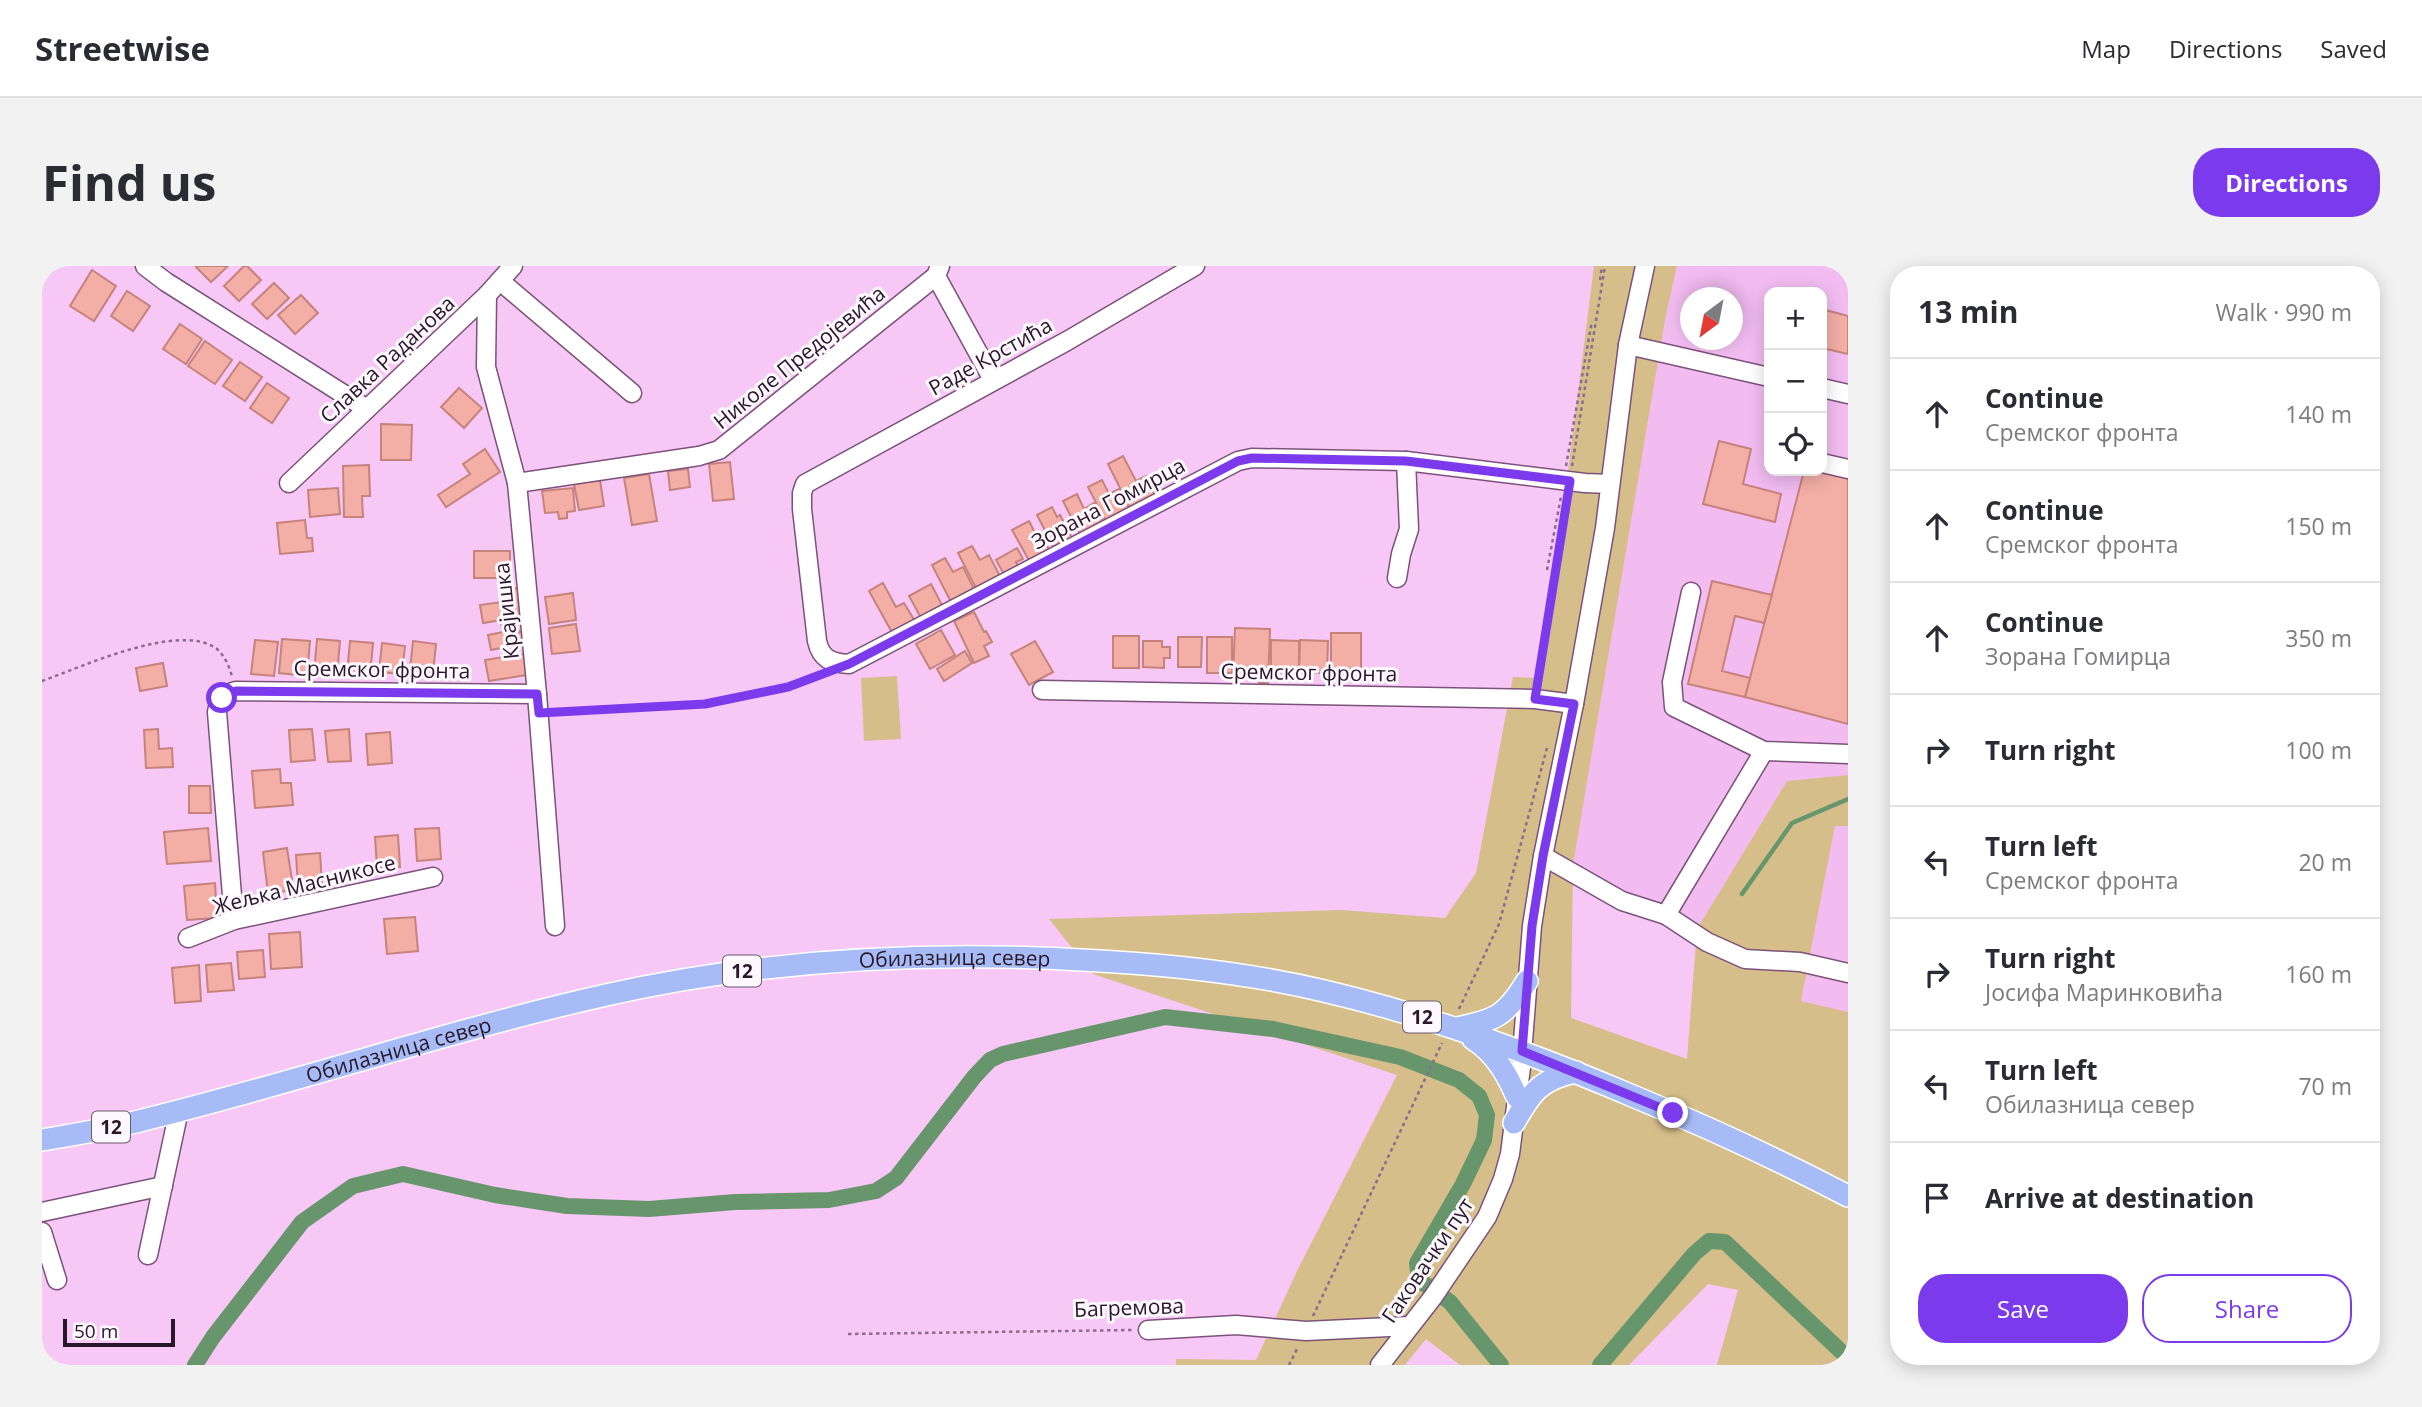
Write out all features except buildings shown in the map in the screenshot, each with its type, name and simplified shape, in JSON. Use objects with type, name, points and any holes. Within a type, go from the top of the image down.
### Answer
[{"type":"main road","name":"Обилазница север","points":[[42,1140],[140,1121],[474,1028],[610,994],[732,972],[819,962],[947,956],[1020,956],[1157,964],[1256,977],[1393,1008],[1454,1027],[1576,1072],[1751,1147],[1848,1196]]},
{"type":"main road","points":[[1454,1027],[1492,1019],[1507,1011],[1527,981]]},
{"type":"main road","points":[[1454,1027],[1495,1057],[1507,1074],[1517,1097]]},
{"type":"main road","points":[[1514,1123],[1527,1100],[1540,1085],[1555,1076],[1576,1072]]},
{"type":"street","points":[[145,266],[367,409]]},
{"type":"street","name":"Славка Раданова","points":[[289,482],[487,295],[513,266]]},
{"type":"street","name":"Раде Крстића","points":[[849,664],[836,664],[827,660],[820,653],[817,641],[802,509],[805,484],[1067,341],[1195,266]]},
{"type":"street","name":"Гаковачки пут","points":[[1380,1365],[1433,1297],[1487,1217],[1510,1154],[1532,926],[1605,528],[1628,345],[1645,266]]},
{"type":"street","points":[[938,271],[993,380]]},
{"type":"street","name":"Николе Предојевића","points":[[517,484],[699,456],[719,450],[938,271]]},
{"type":"street","points":[[500,281],[632,394]]},
{"type":"street","name":"Крајишка","points":[[487,295],[486,367],[517,484],[539,713],[555,926]]},
{"type":"street","points":[[1628,345],[1764,376]]},
{"type":"street","points":[[1827,389],[1848,394]]},
{"type":"street","name":"Зорана Гомирца","points":[[849,664],[1238,461],[1252,458],[1406,461],[1610,484]]},
{"type":"street","points":[[1397,578],[1409,529],[1406,461]]},
{"type":"street","points":[[1827,464],[1848,469]]},
{"type":"street","points":[[1691,592],[1672,682],[1674,707],[1764,751],[1848,754]]},
{"type":"street","name":"Сремског фронта","points":[[1042,690],[1535,699],[1574,704]]},
{"type":"street","points":[[232,692],[218,704],[216,712],[234,920]]},
{"type":"street","name":"Сремског фронта","points":[[232,692],[537,694]]},
{"type":"street","points":[[1666,915],[1764,751]]},
{"type":"street","points":[[1543,856],[1622,901],[1666,915],[1707,942],[1745,960],[1800,962],[1848,973]]},
{"type":"street","name":"Жељка Масникосе","points":[[188,938],[234,920],[433,877]]},
{"type":"street","points":[[148,1255],[179,1110]]},
{"type":"street","points":[[42,1212],[163,1186]]},
{"type":"street","points":[[42,1231],[57,1280]]},
{"type":"street","name":"Багремова","points":[[1148,1330],[1236,1325],[1306,1331],[1410,1326]]},
{"type":"path","points":[[1535,699],[1567,481],[1603,266]]},
{"type":"path","points":[[1547,570],[1567,481]]},
{"type":"path","points":[[42,681],[135,648],[177,639],[199,642],[216,649],[230,670],[232,692]]},
{"type":"path","points":[[539,713],[705,704],[732,700],[788,687],[849,664]]},
{"type":"path","points":[[1289,1365],[1437,1054],[1454,1027],[1499,924],[1550,738]]},
{"type":"path","name":"Багремова","points":[[848,1334],[1148,1330]]},
{"type":"shaded area","points":[[1594,266],[1677,266],[1665,320],[1573,865],[1571,1018],[1687,1059],[1697,929],[1787,781],[1848,775],[1848,826],[1835,826],[1801,1001],[1848,1012],[1848,1365],[1717,1365],[1738,1290],[1708,1284],[1629,1365],[1460,1365],[1426,1339],[1405,1365],[1176,1365],[1176,1359],[1256,1360],[1298,1269],[1397,1075],[1093,974],[1049,919],[1341,910],[1445,918],[1476,873],[1513,677],[1542,678]]},
{"type":"shaded area","points":[[1677,266],[1848,266],[1848,775],[1787,781],[1697,929],[1632,908],[1573,865],[1665,320]]},
{"type":"shaded area","points":[[897,676],[901,739],[864,741],[861,678]]},
{"type":"shaded area","points":[[1835,826],[1848,826],[1848,1012],[1801,1002]]},
{"type":"waterway","points":[[1742,894],[1792,823],[1848,799]]},
{"type":"waterway","points":[[195,1365],[213,1337],[302,1222],[353,1186],[403,1174],[495,1195],[567,1206],[649,1209],[735,1202],[829,1200],[876,1191],[896,1178],[990,1060],[1003,1054],[1165,1017],[1273,1029],[1400,1057],[1459,1080],[1479,1096],[1487,1115],[1484,1140],[1463,1184],[1417,1263],[1419,1280],[1450,1302],[1501,1365]]},
{"type":"waterway","points":[[1600,1365],[1694,1254],[1709,1241],[1725,1242],[1848,1358]]},
{"type":"route","points":[[222,698],[227,693],[236,691],[537,694],[539,713],[705,704],[732,700],[788,687],[849,664],[1238,461],[1252,458],[1406,461],[1570,481],[1535,699],[1574,704],[1543,856],[1532,926],[1522,1051],[1673,1113]]}]
